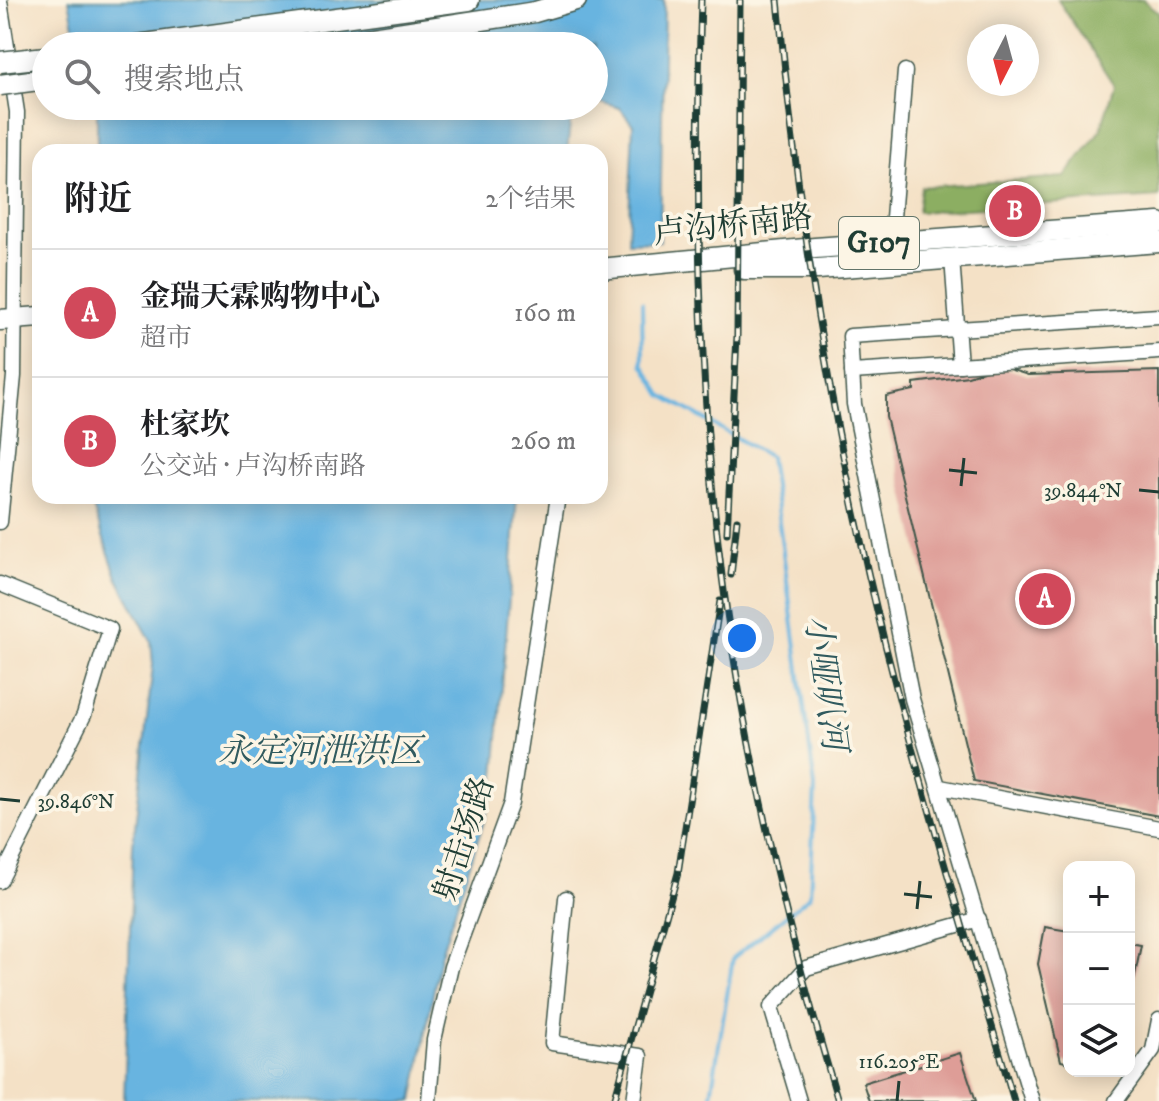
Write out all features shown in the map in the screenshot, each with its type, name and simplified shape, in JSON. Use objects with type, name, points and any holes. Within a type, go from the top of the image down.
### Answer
[{"type":"highway","points":[[233,32],[469,0]]},
{"type":"highway","points":[[404,32],[535,12],[576,0]]},
{"type":"highway","points":[[0,62],[32,59]]},
{"type":"highway","points":[[0,85],[32,81]]},
{"type":"highway","name":"卢沟桥南路","points":[[608,268],[891,242],[1159,223]]},
{"type":"highway","name":"卢沟桥南路","points":[[608,277],[818,269],[1159,242]]},
{"type":"highway","points":[[7,313],[32,309]]},
{"type":"highway","points":[[7,313],[32,316]]},
{"type":"street","points":[[0,1],[17,112],[0,522]]},
{"type":"street","points":[[891,242],[905,71]]},
{"type":"street","points":[[952,258],[960,365]]},
{"type":"street","points":[[1032,1101],[912,699],[854,404],[850,336],[1159,316]]},
{"type":"street","points":[[852,372],[1159,352]]},
{"type":"street","name":"射击场路","points":[[429,1101],[434,1040],[451,967],[511,803],[557,504]]},
{"type":"street","points":[[0,584],[110,629],[84,715],[0,881]]},
{"type":"street","points":[[940,787],[1159,828]]},
{"type":"street","points":[[566,898],[552,1043],[640,1056],[634,1101]]},
{"type":"street","points":[[799,1101],[771,1007],[806,968],[979,919]]},
{"type":"street","points":[[1116,1101],[1153,1050],[1159,1020]]},
{"type":"green space","points":[[1058,0],[1143,0],[1159,13],[1159,197],[918,212],[921,187],[1065,177],[1101,129],[1114,85]]},
{"type":"water","points":[[69,0],[664,0],[660,241],[628,242],[633,125],[620,108],[608,104],[608,32],[75,32]]},
{"type":"water","points":[[97,120],[570,120],[568,144],[97,144]]},
{"type":"water","name":"永定河泄洪区","points":[[92,504],[516,504],[494,790],[440,957],[413,1101],[124,1101],[133,845],[153,665],[151,641],[117,577]]},
{"type":"building","points":[[999,366],[1028,375],[1159,371],[1159,816],[974,781],[886,417],[886,396],[914,390],[914,383],[968,376]]},
{"type":"building","points":[[1045,927],[1063,930],[1063,1062],[1061,1061],[1038,964]]},
{"type":"building","points":[[1135,944],[1141,945],[1135,975]]},
{"type":"building","points":[[960,1053],[976,1101],[869,1101],[863,1083]]},
{"type":"waterway","name":"小哑叭河","points":[[642,302],[643,364],[662,395],[770,457],[815,787],[810,896],[733,958],[710,1101]]},
{"type":"railway","points":[[701,0],[698,162],[702,327],[706,410],[722,573],[733,653],[765,823],[806,990],[838,1101]]},
{"type":"railway","points":[[727,533],[737,336],[740,0]]},
{"type":"railway","points":[[778,0],[807,245],[834,407],[867,568],[916,762],[1014,1101]]},
{"type":"railway","points":[[731,575],[737,520]]},
{"type":"railway","points":[[614,1101],[678,873],[720,601]]},
{"type":"place","name":"杜家坎","points":[[1015,211]]},
{"type":"place","name":"金瑞天霖购物中心","points":[[1045,599]]}]
